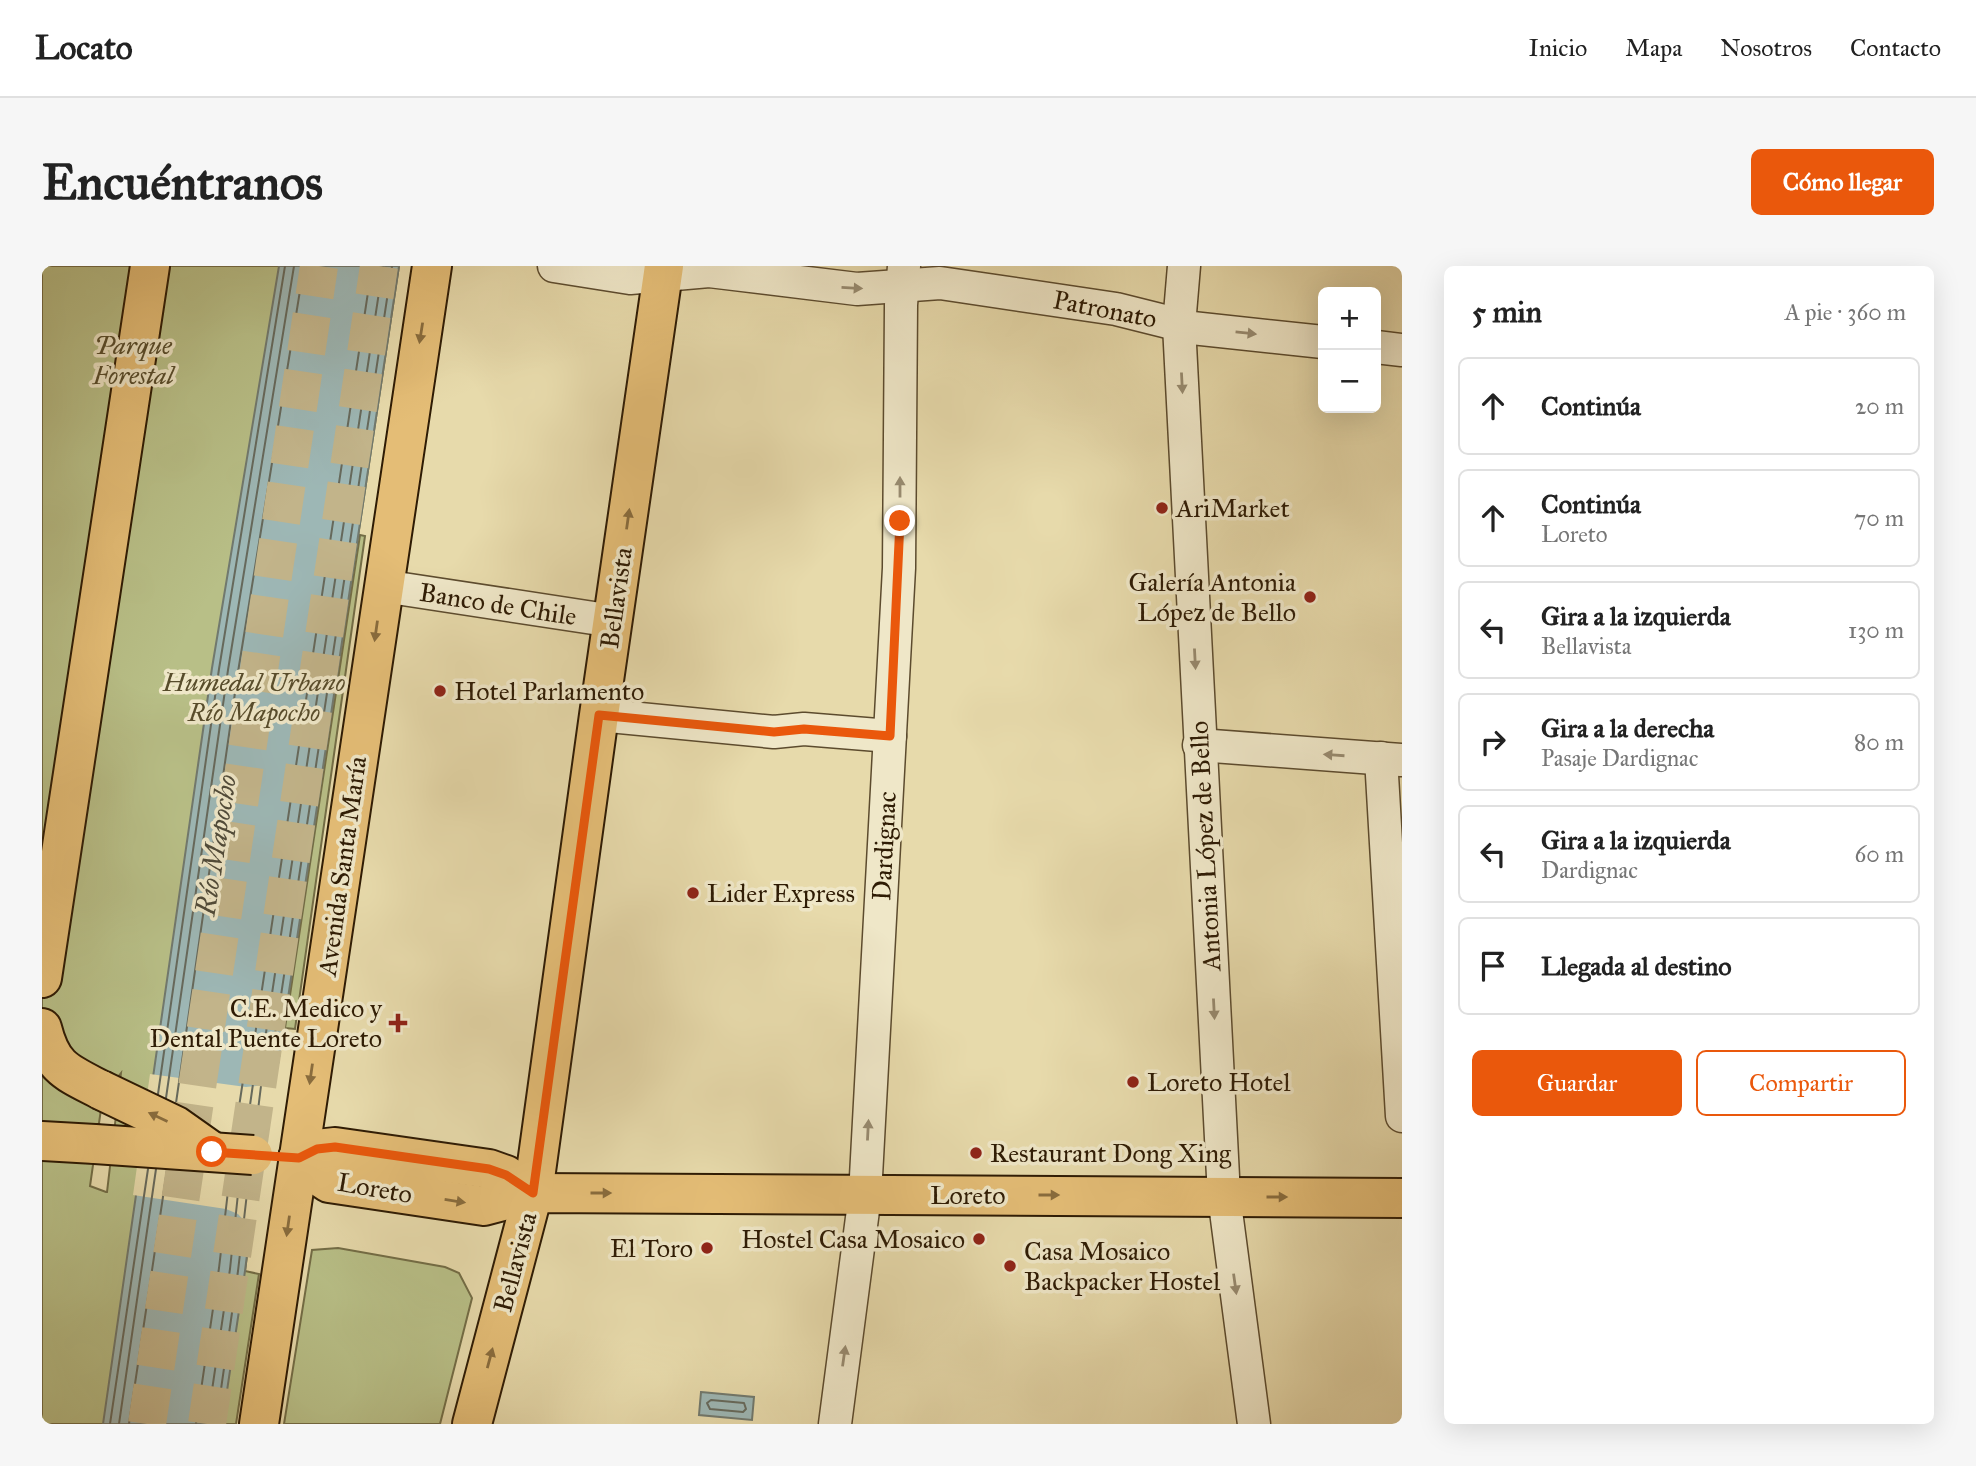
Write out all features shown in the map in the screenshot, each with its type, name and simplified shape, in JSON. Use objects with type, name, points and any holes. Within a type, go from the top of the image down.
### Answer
[{"type":"main road","points":[[42,978],[150,266]]},
{"type":"main road","name":"Avenida Santa María","points":[[259,1424],[432,266]]},
{"type":"main road","name":"Bellavista","points":[[472,1424],[533,1193],[664,271]]},
{"type":"main road","points":[[42,1028],[46,1045],[65,1072],[176,1126],[212,1152]]},
{"type":"main road","points":[[42,1141],[299,1158]]},
{"type":"main road","name":"Loreto","points":[[299,1158],[317,1149],[335,1147],[463,1165],[506,1175],[533,1193],[1402,1198]]},
{"type":"street","name":"Patronato","points":[[554,266],[630,278],[664,271],[709,271],[858,289],[903,275],[940,283],[1125,310],[1179,325],[1318,341]]},
{"type":"street","name":"Antonia López de Bello","points":[[1184,266],[1179,325],[1224,1196],[1254,1424]]},
{"type":"street","name":"Dardignac","points":[[835,1424],[865,1195],[899,568],[903,275]]},
{"type":"street","points":[[1381,348],[1402,350]]},
{"type":"street","name":"Banco de Chile","points":[[383,586],[613,621]]},
{"type":"street","points":[[599,715],[774,732],[804,729],[890,736]]},
{"type":"street","points":[[1199,745],[1392,759],[1402,1116]]},
{"type":"green space","name":"Parque Forestal","points":[[42,266],[399,266],[278,1064],[269,1080],[245,1271],[259,1274],[236,1424],[42,1424]],"holes":[[[121,1073],[107,1192],[90,1186],[105,1081],[117,1078]]]},
{"type":"green space","points":[[360,535],[365,536],[295,1029],[285,1028]]},
{"type":"green space","points":[[338,1248],[445,1267],[459,1273],[472,1298],[440,1424],[284,1424],[312,1250]]},
{"type":"water","name":"Humedal Urbano Río Mapocho","points":[[279,266],[399,266],[278,1064],[269,1080],[222,1424],[103,1424],[212,668]]},
{"type":"water","points":[[701,1392],[754,1397],[752,1420],[699,1415]]},
{"type":"pier","points":[[150,1074],[246,1087],[266,1085],[275,1077],[253,1232],[250,1232],[238,1214],[226,1209],[133,1195]]},
{"type":"tunnel","points":[[147,1424],[319,266]]},
{"type":"tunnel","points":[[207,1424],[379,266]]},
{"type":"place","name":"AriMarket","points":[[1162,508]]},
{"type":"place","name":"Galería Antonia López de Bello","points":[[1310,597]]},
{"type":"place","name":"Hotel Parlamento","points":[[440,691]]},
{"type":"place","name":"Lider Express","points":[[693,893]]},
{"type":"place","name":"C.E. Medico y Dental Puente Loreto","points":[[398,1023]]},
{"type":"place","name":"Loreto Hotel","points":[[1133,1082]]},
{"type":"place","name":"Restaurant Dong Xing","points":[[976,1153]]},
{"type":"place","name":"Hostel Casa Mosaico","points":[[979,1239]]},
{"type":"place","name":"El Toro","points":[[707,1248]]},
{"type":"place","name":"Casa Mosaico Backpacker Hostel","points":[[1010,1266]]},
{"type":"route","points":[[212,1152],[299,1158],[317,1149],[335,1147],[489,1169],[506,1175],[533,1193],[599,715],[774,732],[804,729],[890,736],[900,521]]},
{"type":"water label","name":"Río Mapocho","points":[[216,845]]}]
